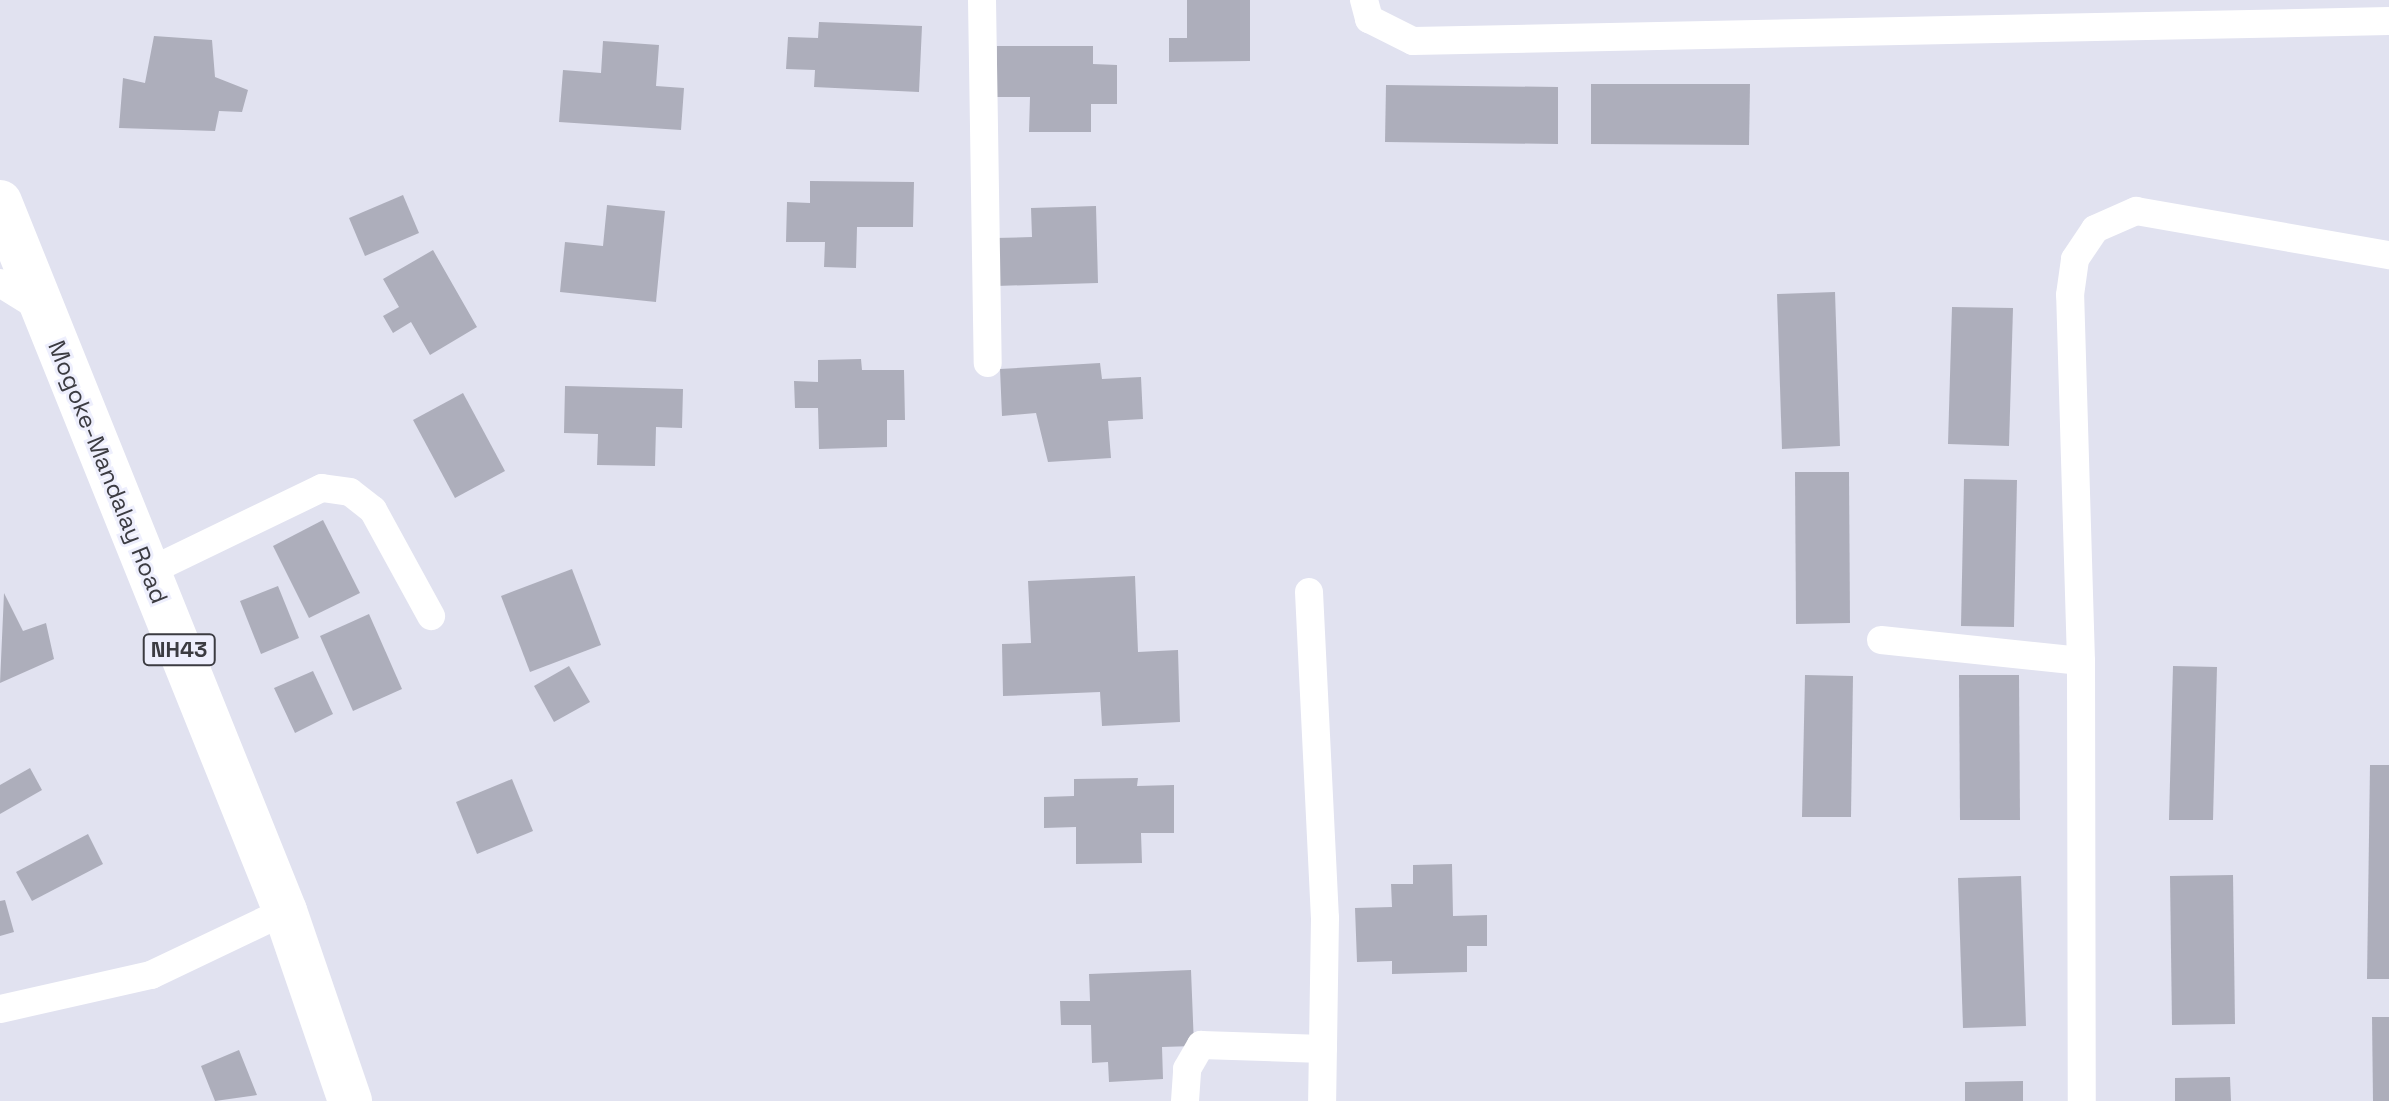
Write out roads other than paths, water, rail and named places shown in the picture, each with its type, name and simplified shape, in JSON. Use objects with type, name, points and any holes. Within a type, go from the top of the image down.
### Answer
[{"type":"highway","name":"Mogoke-Mandalay Road","points":[[0,202],[285,911],[350,1101]]},
{"type":"street","points":[[982,0],[988,363]]},
{"type":"street","points":[[1364,0],[1369,19],[1413,41],[2389,21]]},
{"type":"street","points":[[2082,1101],[2081,661],[2070,295],[2083,240],[2136,211],[2389,255]]},
{"type":"street","points":[[0,283],[43,309]]},
{"type":"street","points":[[148,572],[322,488],[350,492],[373,510],[431,616]]},
{"type":"street","points":[[1309,592],[1325,918],[1322,1101]]},
{"type":"street","points":[[1881,640],[2081,661]]},
{"type":"street","points":[[0,1009],[151,975],[285,911]]},
{"type":"street","points":[[1185,1101],[1191,1054],[1201,1045],[1323,1049]]}]
